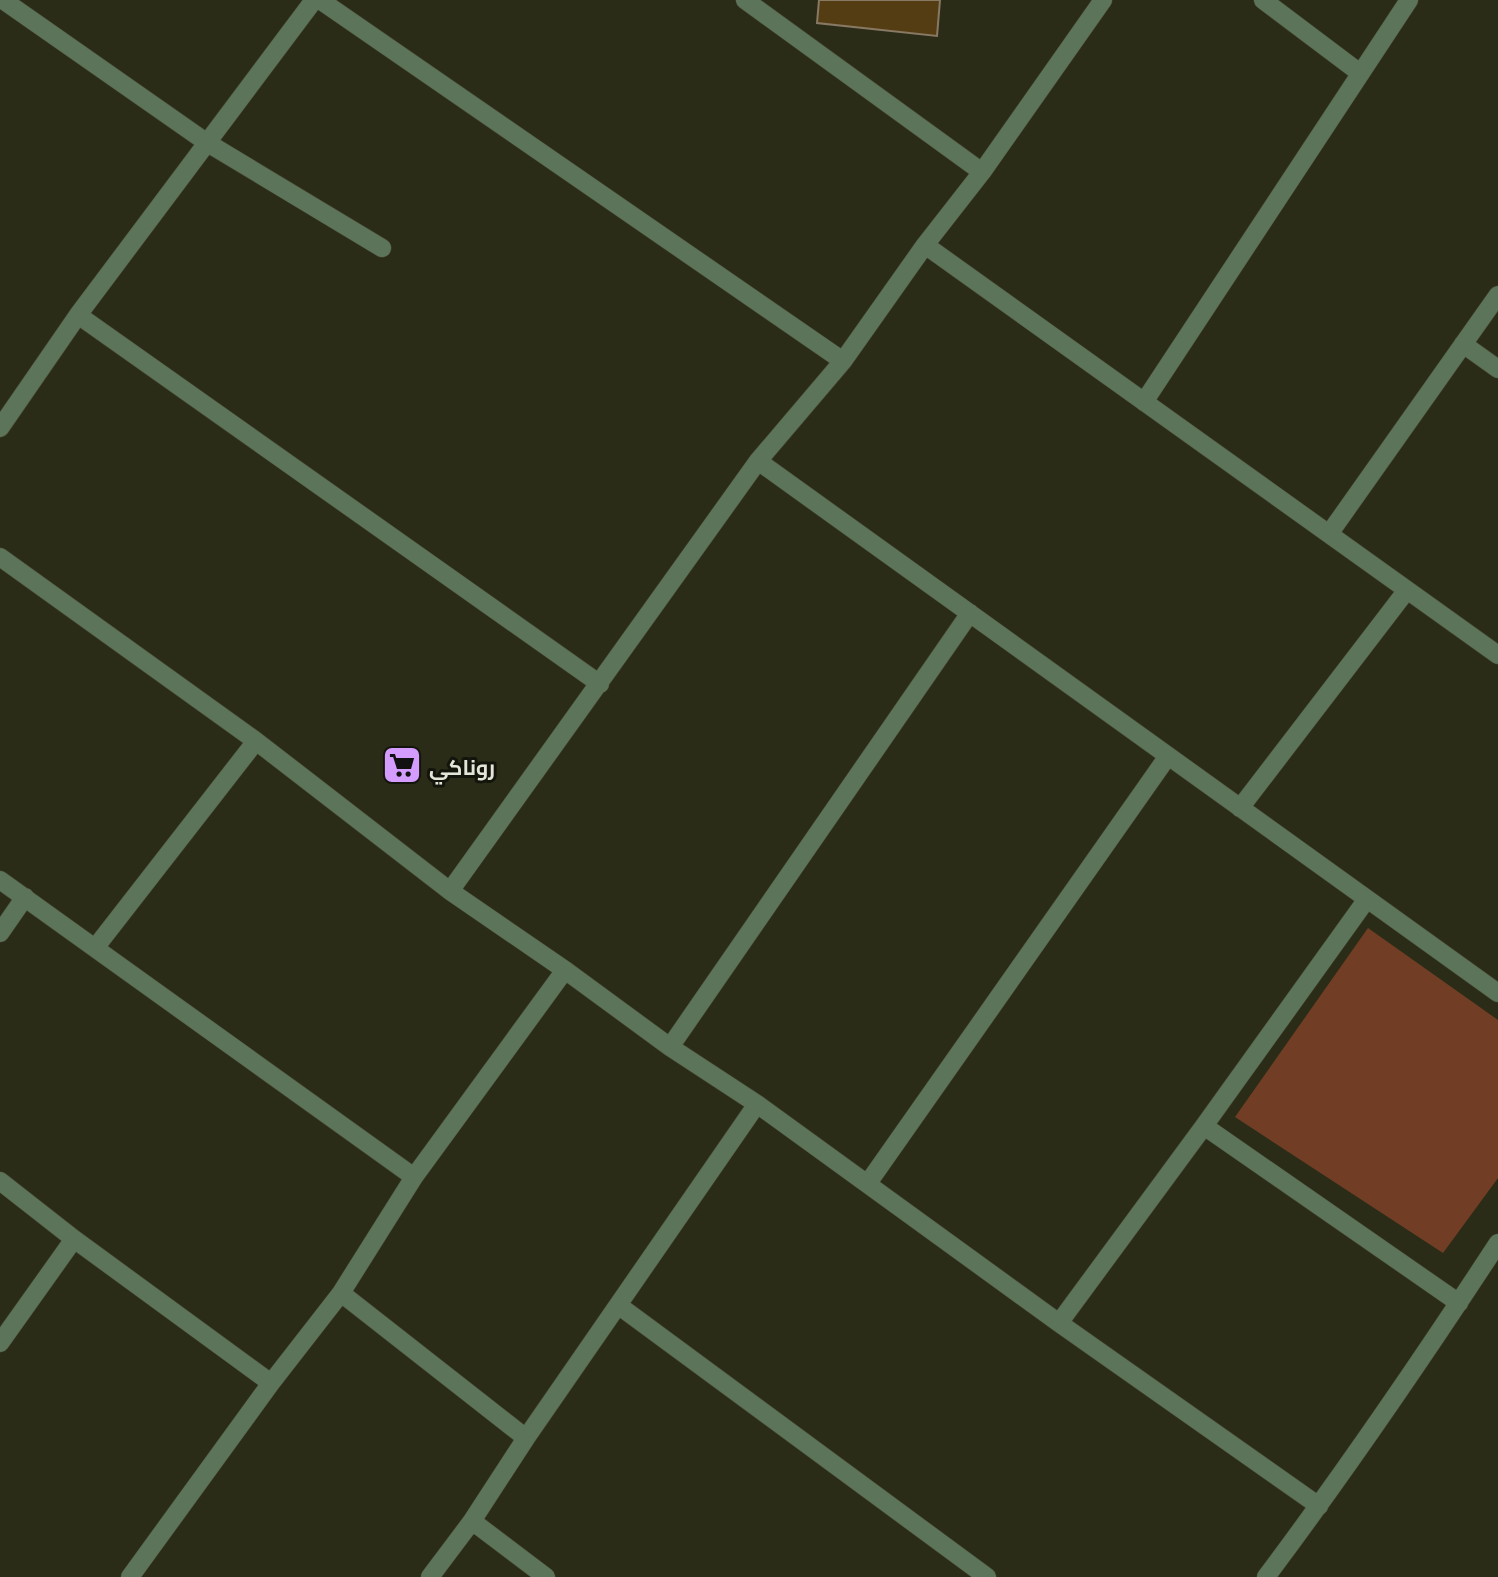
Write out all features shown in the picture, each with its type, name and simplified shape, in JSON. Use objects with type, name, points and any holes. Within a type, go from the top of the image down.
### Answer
[{"type":"street","points":[[3,0],[206,142],[382,248]]},
{"type":"street","points":[[0,428],[78,315],[314,0]]},
{"type":"street","points":[[320,0],[844,361]]},
{"type":"street","points":[[746,0],[982,172]]},
{"type":"street","points":[[450,891],[758,461],[844,361],[925,245],[982,172],[1102,0]]},
{"type":"street","points":[[1263,0],[1360,73]]},
{"type":"street","points":[[1144,402],[1409,0]]},
{"type":"street","points":[[925,245],[1498,655]]},
{"type":"street","points":[[1329,534],[1498,295]]},
{"type":"street","points":[[78,315],[600,684]]},
{"type":"street","points":[[1463,344],[1498,369]]},
{"type":"street","points":[[758,461],[1498,993]]},
{"type":"street","points":[[0,557],[256,741],[450,891],[670,1047],[757,1104],[1059,1323],[1320,1506]]},
{"type":"street","points":[[1240,808],[1407,590]]},
{"type":"street","points":[[670,1047],[970,614]]},
{"type":"street","points":[[95,948],[256,741]]},
{"type":"street","points":[[868,1183],[1168,756]]},
{"type":"street","points":[[0,880],[414,1177]]},
{"type":"street","points":[[0,933],[25,897]]},
{"type":"street","points":[[1059,1323],[1367,899]]},
{"type":"street","points":[[130,1577],[271,1383],[341,1293],[414,1177],[565,970]]},
{"type":"street","points":[[430,1577],[472,1521],[526,1438],[757,1104]]},
{"type":"street","points":[[1203,1126],[1459,1303]]},
{"type":"street","points":[[0,1181],[271,1383]]},
{"type":"street","points":[[0,1343],[74,1238]]},
{"type":"street","points":[[1266,1577],[1320,1506],[1498,1243]]},
{"type":"street","points":[[341,1293],[526,1438]]},
{"type":"street","points":[[618,1305],[987,1577]]},
{"type":"street","points":[[472,1521],[546,1577]]},
{"type":"shaded area","points":[[1368,928],[1498,1020],[1498,1178],[1443,1253],[1235,1117]]},
{"type":"building","points":[[819,0],[940,0],[937,36],[817,23]]},
{"type":"place","name":"روناكي","points":[[402,765]]}]
